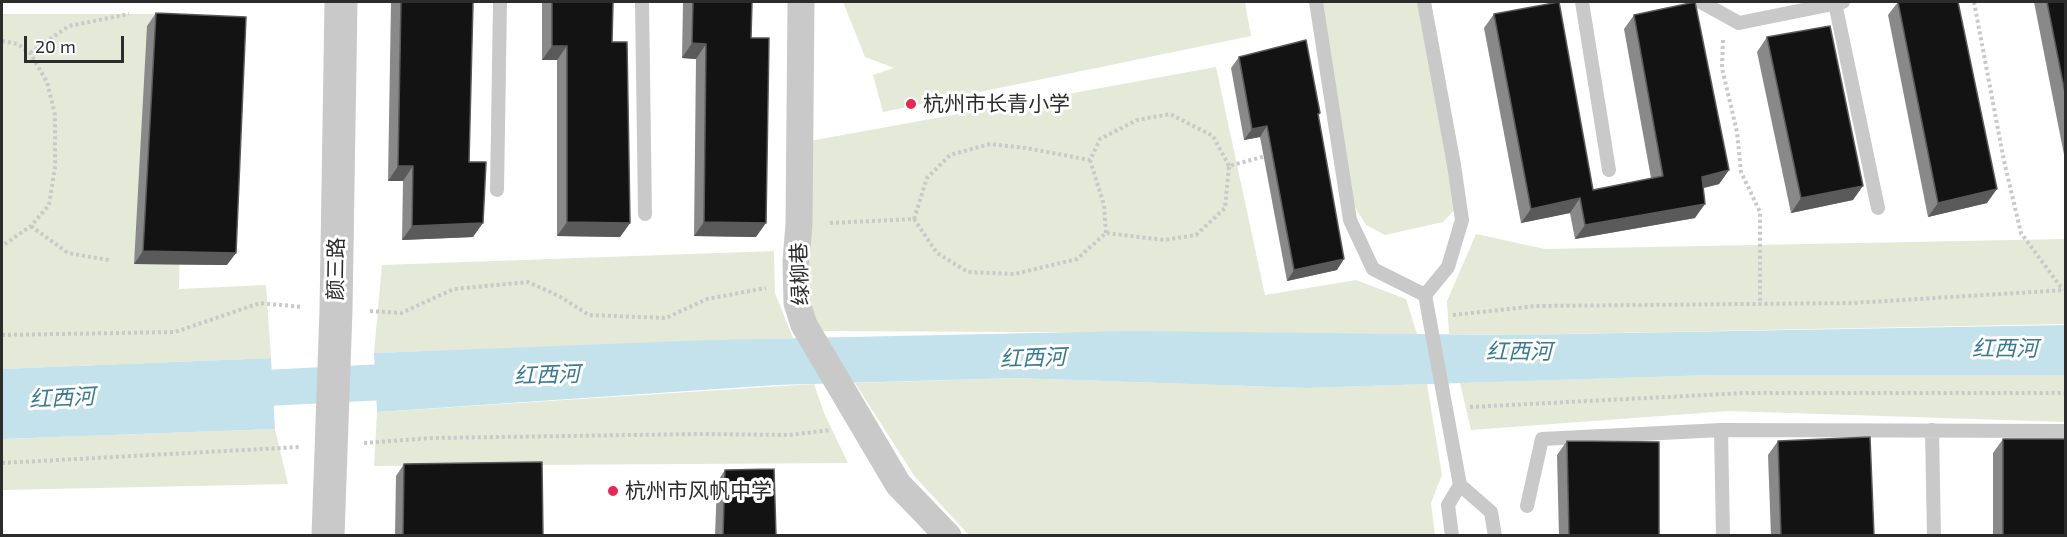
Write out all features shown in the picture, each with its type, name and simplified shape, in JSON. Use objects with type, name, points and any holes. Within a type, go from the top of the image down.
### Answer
[{"type":"street","name":"颜三路","points":[[328,536],[336,310],[341,2]]},
{"type":"street","name":"绿柳巷","points":[[801,2],[797,303],[804,325],[898,484],[948,536]]},
{"type":"lane","points":[[497,190],[500,2]]},
{"type":"lane","points":[[642,2],[645,214]]},
{"type":"lane","points":[[1316,2],[1350,220],[1373,268],[1425,295]]},
{"type":"lane","points":[[1424,2],[1462,220],[1448,267],[1425,295],[1460,485],[1491,512],[1494,536]]},
{"type":"lane","points":[[1582,2],[1609,170]]},
{"type":"lane","points":[[1701,2],[1739,23],[1839,2],[1878,208]]},
{"type":"lane","points":[[1721,430],[1723,536]]},
{"type":"lane","points":[[1527,506],[1542,439],[1721,430],[2066,431]]},
{"type":"lane","points":[[1932,430],[1934,536]]},
{"type":"lane","points":[[1452,536],[1448,505],[1460,485]]},
{"type":"path","points":[[1974,2],[2004,161],[2021,233],[2064,290]]},
{"type":"path","points":[[30,53],[69,26],[129,14]]},
{"type":"path","points":[[1723,15],[1722,68],[1737,132],[1741,172],[1760,212],[1760,304]]},
{"type":"path","points":[[2,41],[18,44],[30,53],[47,82],[56,116],[56,167],[49,205],[31,226],[2,246]]},
{"type":"path","points":[[1170,114],[1214,136],[1229,166],[1225,208],[1196,236],[1164,240],[1106,232],[1104,205],[1090,160],[1100,139],[1137,120],[1170,114]]},
{"type":"path","points":[[914,219],[927,178],[950,155],[990,144],[1026,147],[1090,160]]},
{"type":"path","points":[[1229,166],[1270,155]]},
{"type":"path","points":[[799,224],[914,219]]},
{"type":"path","points":[[914,219],[937,252],[968,272],[1015,274],[1077,259],[1106,232]]},
{"type":"path","points":[[31,226],[68,253],[109,260]]},
{"type":"path","points":[[2,334],[175,332],[261,303],[400,313],[454,290],[528,282],[559,296],[589,315],[666,318],[707,299],[797,283]]},
{"type":"path","points":[[1430,323],[1536,306],[1853,303],[2064,290]]},
{"type":"path","points":[[1445,409],[1745,393],[2066,393]]},
{"type":"path","points":[[2,463],[331,430],[432,438],[789,435],[863,426]]},
{"type":"green space","name":"杭州市长青小学","points":[[843,2],[1245,2],[1251,36],[883,112],[873,75],[894,68],[865,57]]},
{"type":"green space","points":[[1316,2],[1424,2],[1460,204],[1443,222],[1385,235],[1366,225],[1346,192]]},
{"type":"green space","points":[[2,14],[184,14],[179,289],[266,285],[271,358],[2,369]]},
{"type":"green space","points":[[1216,67],[1265,295],[1356,280],[1406,299],[1417,334],[820,331],[807,320],[810,264],[810,141]]},
{"type":"green space","points":[[1476,234],[1545,249],[2065,239],[2065,324],[1514,335],[1449,334],[1447,301]]},
{"type":"green space","points":[[774,251],[775,293],[793,338],[374,353],[382,265]]},
{"type":"green space","points":[[1713,375],[2065,375],[2065,422],[1729,411],[1471,430],[1460,383]]},
{"type":"green space","points":[[1016,378],[1306,388],[1427,384],[1442,475],[1431,503],[1435,535],[969,535],[915,477],[855,383]]},
{"type":"green space","points":[[814,384],[824,413],[848,463],[374,466],[377,412]]},
{"type":"green space","points":[[275,429],[288,484],[2,490],[2,439]]},
{"type":"water","points":[[2066,325],[2065,375],[1713,375],[1306,388],[1016,378],[776,385],[377,412],[374,353],[711,340],[1128,331],[1514,335]]},
{"type":"water","points":[[271,358],[275,429],[2,439],[2,369]]},
{"type":"building","points":[[401,2],[473,2],[469,162],[486,162],[483,223],[412,226],[413,166],[398,166]]},
{"type":"building","points":[[552,2],[613,2],[612,42],[627,42],[630,223],[567,222],[567,46],[552,46]]},
{"type":"building","points":[[693,2],[752,2],[751,38],[769,38],[766,223],[704,222],[706,44],[692,43]]},
{"type":"building","points":[[1559,2],[1593,190],[1663,176],[1634,15],[1695,2],[1729,170],[1702,177],[1705,204],[1585,225],[1580,198],[1531,209],[1494,14]]},
{"type":"building","points":[[1898,2],[1958,2],[1997,189],[1938,203]]},
{"type":"building","points":[[2047,2],[2066,2],[2066,98]]},
{"type":"building","points":[[156,13],[246,17],[236,253],[143,251]]},
{"type":"building","points":[[1830,26],[1863,186],[1801,198],[1767,37]]},
{"type":"building","points":[[1306,40],[1344,259],[1294,270],[1267,126],[1252,129],[1239,57]]},
{"type":"building","points":[[1870,437],[1874,536],[1781,536],[1778,441]]},
{"type":"building","points":[[2003,439],[2066,439],[2066,536],[2003,536]]},
{"type":"building","points":[[1567,441],[1659,442],[1659,536],[1569,536]]},
{"type":"building","points":[[542,462],[543,536],[403,536],[404,464]]},
{"type":"building","points":[[774,469],[776,536],[723,536],[725,470]]},
{"type":"waterway","name":"红西河","points":[[225,390],[424,380]]},
{"type":"place","name":"杭州市长青小学","points":[[911,104]]},
{"type":"place","name":"杭州市风帆中学","points":[[613,491]]}]
